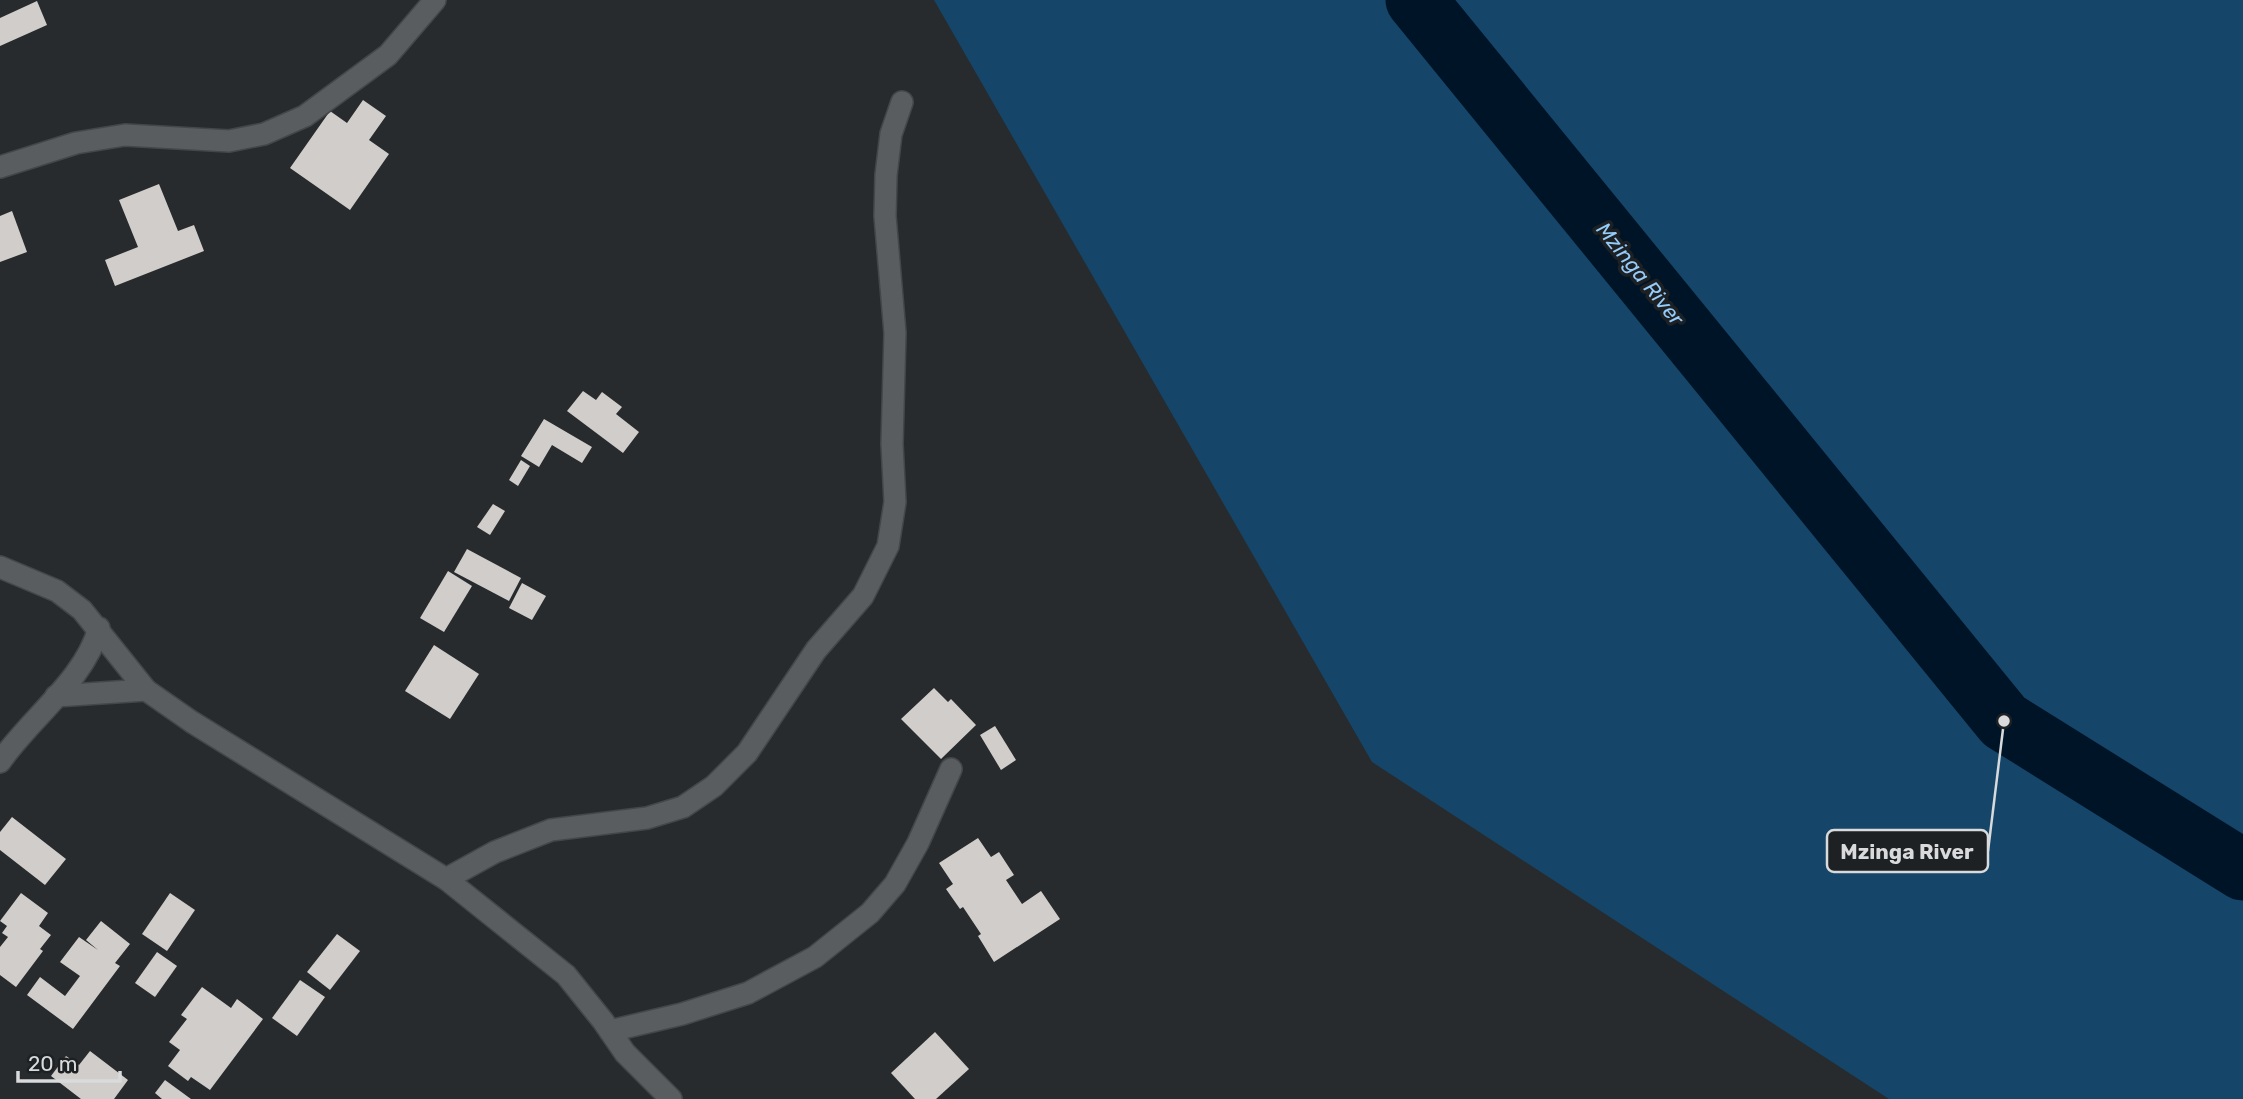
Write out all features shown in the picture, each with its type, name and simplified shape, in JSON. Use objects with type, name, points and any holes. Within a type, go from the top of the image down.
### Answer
[{"type":"street","points":[[0,167],[76,143],[125,135],[229,141],[264,134],[305,116],[378,63],[397,46],[435,0]]},
{"type":"street","points":[[446,878],[495,852],[551,830],[647,818],[683,807],[714,786],[747,753],[816,650],[863,596],[888,546],[895,502],[892,444],[895,333],[885,216],[891,134],[902,102]]},
{"type":"street","points":[[0,566],[57,591],[82,610],[146,690],[192,722],[446,878],[566,975],[638,1068],[671,1099]]},
{"type":"street","points":[[0,762],[93,648],[99,628]]},
{"type":"street","points":[[56,696],[146,690]]},
{"type":"street","points":[[610,1031],[682,1014],[748,993],[815,957],[870,913],[895,884],[918,843],[951,769]]},
{"type":"shaded area","points":[[934,0],[2243,0],[2243,1099],[1889,1099],[1372,762]]},
{"type":"building","points":[[37,1],[47,25],[0,46],[0,18]]},
{"type":"building","points":[[363,100],[386,116],[369,140],[389,154],[350,210],[290,168],[330,111],[347,123]]},
{"type":"building","points":[[159,184],[178,231],[194,225],[204,251],[115,286],[105,260],[138,247],[119,200]]},
{"type":"building","points":[[12,211],[27,252],[0,262],[0,216]]},
{"type":"building","points":[[583,391],[596,400],[602,392],[622,407],[616,414],[639,432],[623,453],[567,411]]},
{"type":"building","points":[[544,419],[592,447],[582,463],[552,445],[539,467],[521,456]]},
{"type":"building","points":[[521,460],[530,466],[518,486],[509,480]]},
{"type":"building","points":[[493,504],[505,511],[490,535],[477,527]]},
{"type":"building","points":[[467,549],[521,578],[509,601],[454,572]]},
{"type":"building","points":[[448,571],[472,586],[444,632],[420,618]]},
{"type":"building","points":[[522,583],[546,596],[532,620],[509,608]]},
{"type":"building","points":[[434,645],[479,674],[450,719],[405,691]]},
{"type":"building","points":[[934,688],[948,702],[951,699],[976,725],[941,759],[901,719]]},
{"type":"building","points":[[995,726],[1016,760],[1001,770],[980,735]]},
{"type":"building","points":[[12,817],[66,859],[45,885],[0,850],[0,832]]},
{"type":"building","points":[[978,838],[991,857],[999,852],[1014,875],[1006,880],[1022,904],[1041,891],[1060,919],[994,962],[978,936],[981,934],[963,907],[960,909],[946,889],[953,884],[939,863]]},
{"type":"building","points":[[21,893],[48,913],[39,926],[51,935],[40,949],[43,951],[16,987],[0,975],[0,947],[8,937],[2,933],[7,926],[0,921]]},
{"type":"building","points":[[170,893],[195,910],[167,951],[142,934]]},
{"type":"building","points":[[101,921],[130,944],[115,963],[120,966],[73,1029],[27,995],[40,977],[65,996],[80,976],[60,962],[79,937],[98,950],[86,940]]},
{"type":"building","points":[[337,934],[360,951],[330,990],[307,972]]},
{"type":"building","points":[[157,952],[177,966],[155,997],[135,983]]},
{"type":"building","points":[[300,980],[325,997],[297,1036],[272,1018]]},
{"type":"building","points":[[202,987],[231,1008],[237,999],[263,1019],[210,1090],[191,1077],[188,1081],[168,1066],[180,1050],[169,1042],[187,1019],[181,1015]]},
{"type":"building","points":[[935,1032],[969,1069],[936,1099],[915,1099],[891,1073]]},
{"type":"building","points":[[90,1051],[128,1080],[114,1099],[81,1099],[51,1076],[66,1056],[79,1065]]},
{"type":"building","points":[[165,1080],[191,1099],[162,1099],[155,1093]]},
{"type":"waterway","name":"Mzinga River","points":[[1416,0],[2004,721],[2243,870]]},
{"type":"place","name":"Mzinga River","points":[[2004,721]]}]
